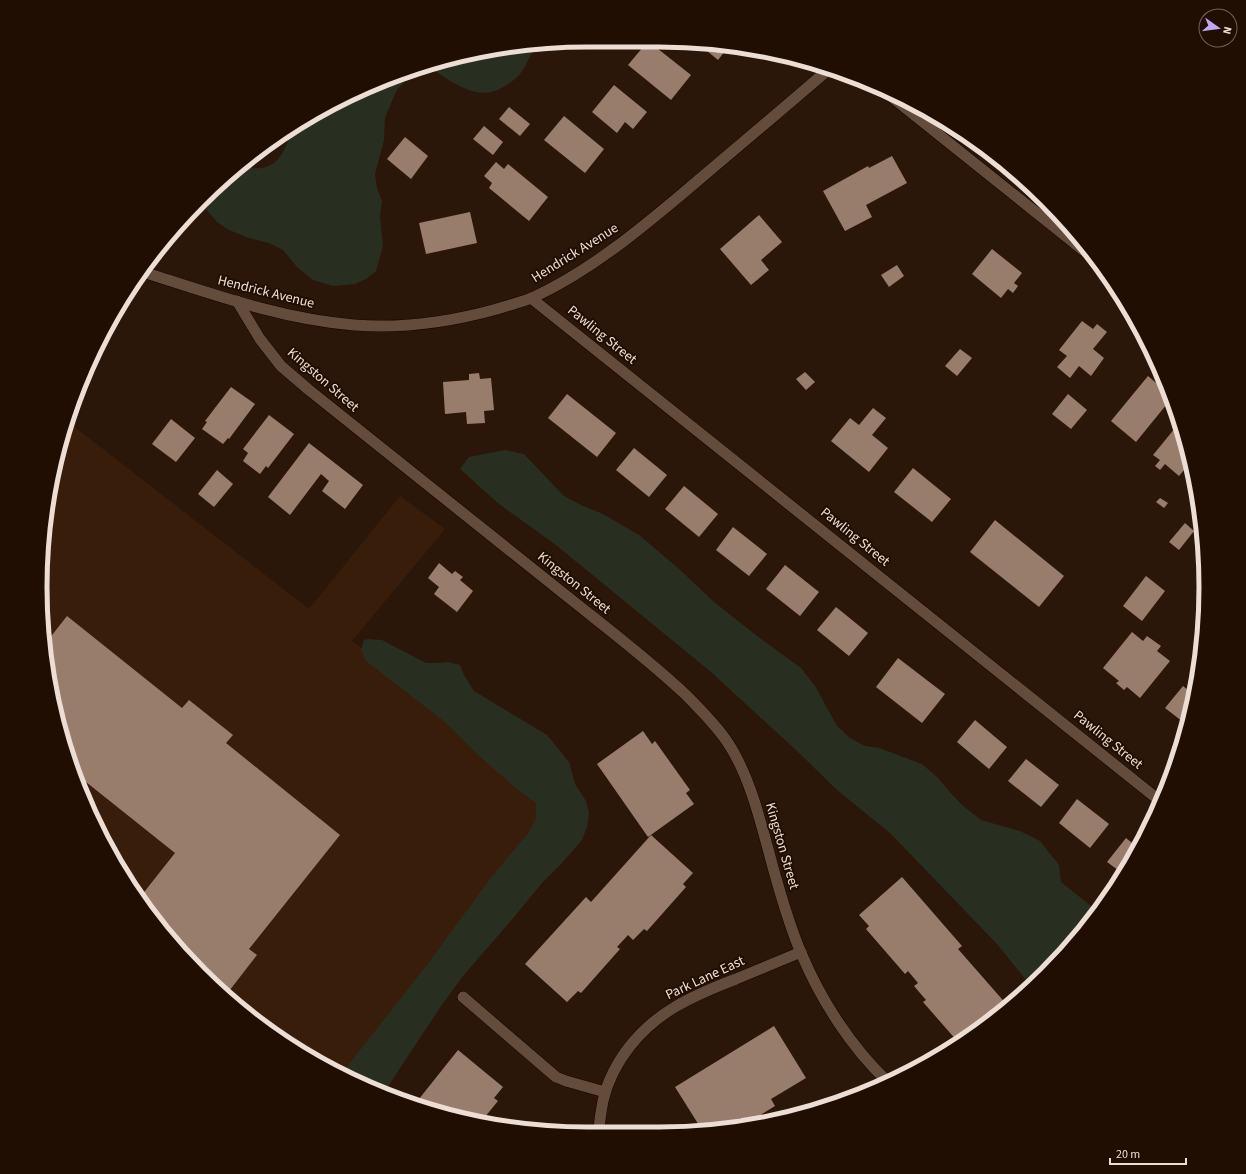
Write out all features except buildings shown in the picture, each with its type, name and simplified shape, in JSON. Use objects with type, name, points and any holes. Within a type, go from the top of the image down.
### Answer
[{"type":"street","name":"Hendrick Avenue","points":[[148,273],[286,315],[355,325],[380,326],[426,324],[486,312],[531,298],[596,261],[641,228],[824,73]]},
{"type":"street","points":[[902,105],[1076,244]]},
{"type":"street","name":"Pawling Street","points":[[531,298],[1156,798]]},
{"type":"street","name":"Kingston Street","points":[[237,301],[260,339],[281,366],[661,672],[715,725],[727,741],[738,760],[746,779],[784,905],[812,978],[843,1029],[884,1078]]},
{"type":"street","name":"Park Lane East","points":[[599,1127],[605,1092],[610,1078],[632,1044],[650,1025],[675,1007],[702,993],[801,952]]},
{"type":"street","points":[[464,997],[556,1077],[605,1092]]},
{"type":"shaded area","points":[[72,425],[309,609],[400,496],[445,529],[352,641],[562,804],[363,1078],[317,1055],[258,1015],[205,969],[181,943],[138,887],[119,857],[88,794],[65,727],[57,692],[52,657],[48,622],[47,587],[48,552],[57,482],[65,447]]},
{"type":"green space","points":[[533,50],[519,75],[508,84],[497,90],[477,92],[468,90],[433,70],[482,57]]},
{"type":"green space","points":[[414,76],[407,79],[397,90],[385,117],[384,140],[375,174],[377,188],[382,201],[380,217],[383,246],[376,271],[366,279],[355,284],[333,286],[313,280],[297,267],[283,250],[269,243],[249,238],[229,230],[217,222],[204,206],[248,167],[260,168],[274,163],[284,151],[290,136],[317,119],[380,88]]},
{"type":"green space","points":[[505,450],[524,454],[564,496],[603,514],[639,535],[678,568],[714,602],[801,668],[815,686],[837,726],[850,738],[865,746],[879,748],[922,764],[937,777],[962,805],[981,820],[1020,831],[1040,841],[1059,865],[1061,882],[1093,908],[1087,916],[1065,943],[1027,982],[997,944],[891,834],[836,789],[711,672],[556,545],[499,504],[460,469],[469,457]]},
{"type":"green space","points":[[364,640],[382,640],[426,663],[448,662],[460,665],[464,675],[474,691],[547,735],[569,762],[575,784],[586,801],[589,813],[587,827],[582,840],[542,883],[463,976],[441,1006],[387,1088],[345,1069],[430,961],[489,880],[529,832],[536,819],[536,803],[518,790],[477,754],[445,722],[366,661],[361,650]]}]
